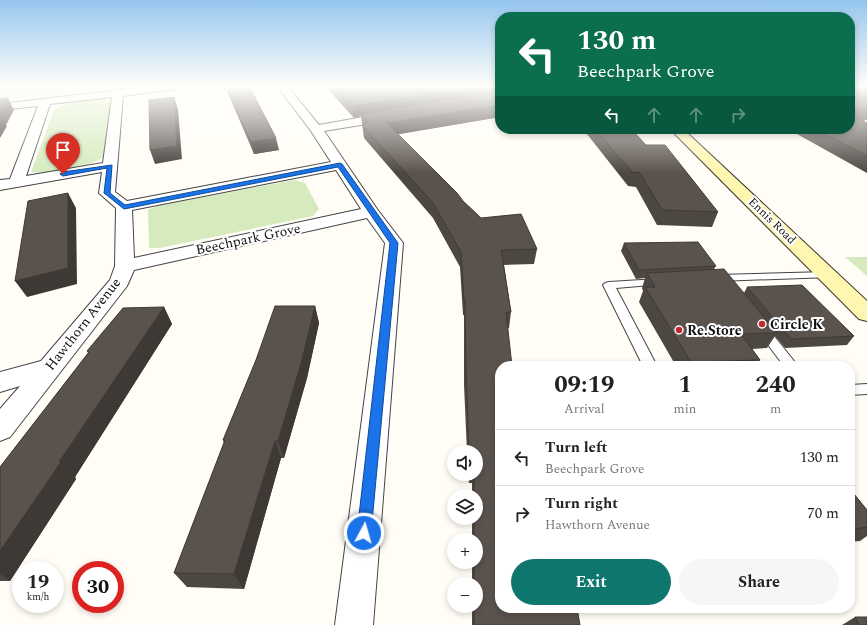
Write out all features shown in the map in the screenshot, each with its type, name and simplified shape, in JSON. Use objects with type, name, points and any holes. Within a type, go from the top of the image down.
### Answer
[{"type":"main road","name":"Ennis Road","points":[[681,134],[729,178],[867,314]]},
{"type":"street","points":[[16,182],[39,115]]},
{"type":"street","points":[[116,115],[107,193],[124,207],[340,165]]},
{"type":"street","points":[[305,115],[394,243],[354,625]]},
{"type":"street","points":[[316,129],[399,115]]},
{"type":"street","points":[[0,185],[110,166]]},
{"type":"street","name":"Hawthorn Avenue","points":[[0,429],[47,369],[120,282],[125,266],[124,207]]},
{"type":"street","name":"Beechpark Grove","points":[[125,266],[371,212]]},
{"type":"street","points":[[0,382],[47,369]]},
{"type":"lane","points":[[706,279],[827,275]]},
{"type":"lane","points":[[721,278],[730,290]]},
{"type":"lane","points":[[647,361],[609,285],[669,281]]},
{"type":"lane","points":[[754,319],[787,361]]},
{"type":"lane","points":[[855,390],[867,389]]},
{"type":"green space","points":[[52,115],[110,115],[106,156],[89,164],[70,169],[51,172],[31,172]]},
{"type":"green space","points":[[294,180],[305,183],[319,209],[313,216],[160,248],[149,248],[148,210],[157,206]]},
{"type":"green space","points":[[845,257],[867,257],[867,276]]},
{"type":"building","points":[[149,115],[175,115],[177,146],[150,150]]},
{"type":"building","points":[[239,115],[264,115],[276,138],[251,142]]},
{"type":"building","points":[[362,115],[436,115],[387,123],[481,218],[521,214],[537,249],[501,250],[511,312],[506,312],[511,361],[495,361],[495,613],[578,613],[580,625],[474,625],[474,613],[483,613],[483,577],[474,577],[474,569],[483,569],[483,533],[474,533],[474,525],[483,525],[483,489],[474,489],[474,481],[483,481],[483,445],[469,445],[465,299],[461,252],[433,203],[363,126],[368,121]]},
{"type":"building","points":[[855,117],[867,123],[867,156],[825,134],[855,134]]},
{"type":"building","points":[[599,134],[636,134],[646,145],[665,145],[718,212],[662,210],[640,173],[632,172]]},
{"type":"building","points":[[68,193],[68,268],[15,281],[28,201]]},
{"type":"building","points":[[698,242],[716,266],[639,270],[624,243]]},
{"type":"building","points":[[724,269],[777,333],[741,334],[760,360],[690,361],[645,287],[655,287],[647,273]]},
{"type":"building","points":[[802,285],[854,336],[791,339],[747,287]]},
{"type":"building","points":[[275,306],[315,306],[302,360],[278,441],[275,441],[234,574],[174,573],[225,440],[223,440],[256,360]]},
{"type":"building","points":[[164,307],[0,551],[0,467],[89,352],[87,351],[123,308]]},
{"type":"building","points":[[855,495],[867,510],[867,527],[855,529]]},
{"type":"building","points":[[855,617],[867,617],[867,625],[859,625]]},
{"type":"place","name":"Circle K","points":[[762,324]]},
{"type":"place","name":"Re.Store","points":[[679,330]]},
{"type":"route","points":[[63,174],[110,166],[107,193],[124,207],[340,165],[371,212],[394,243],[364,533]]}]
